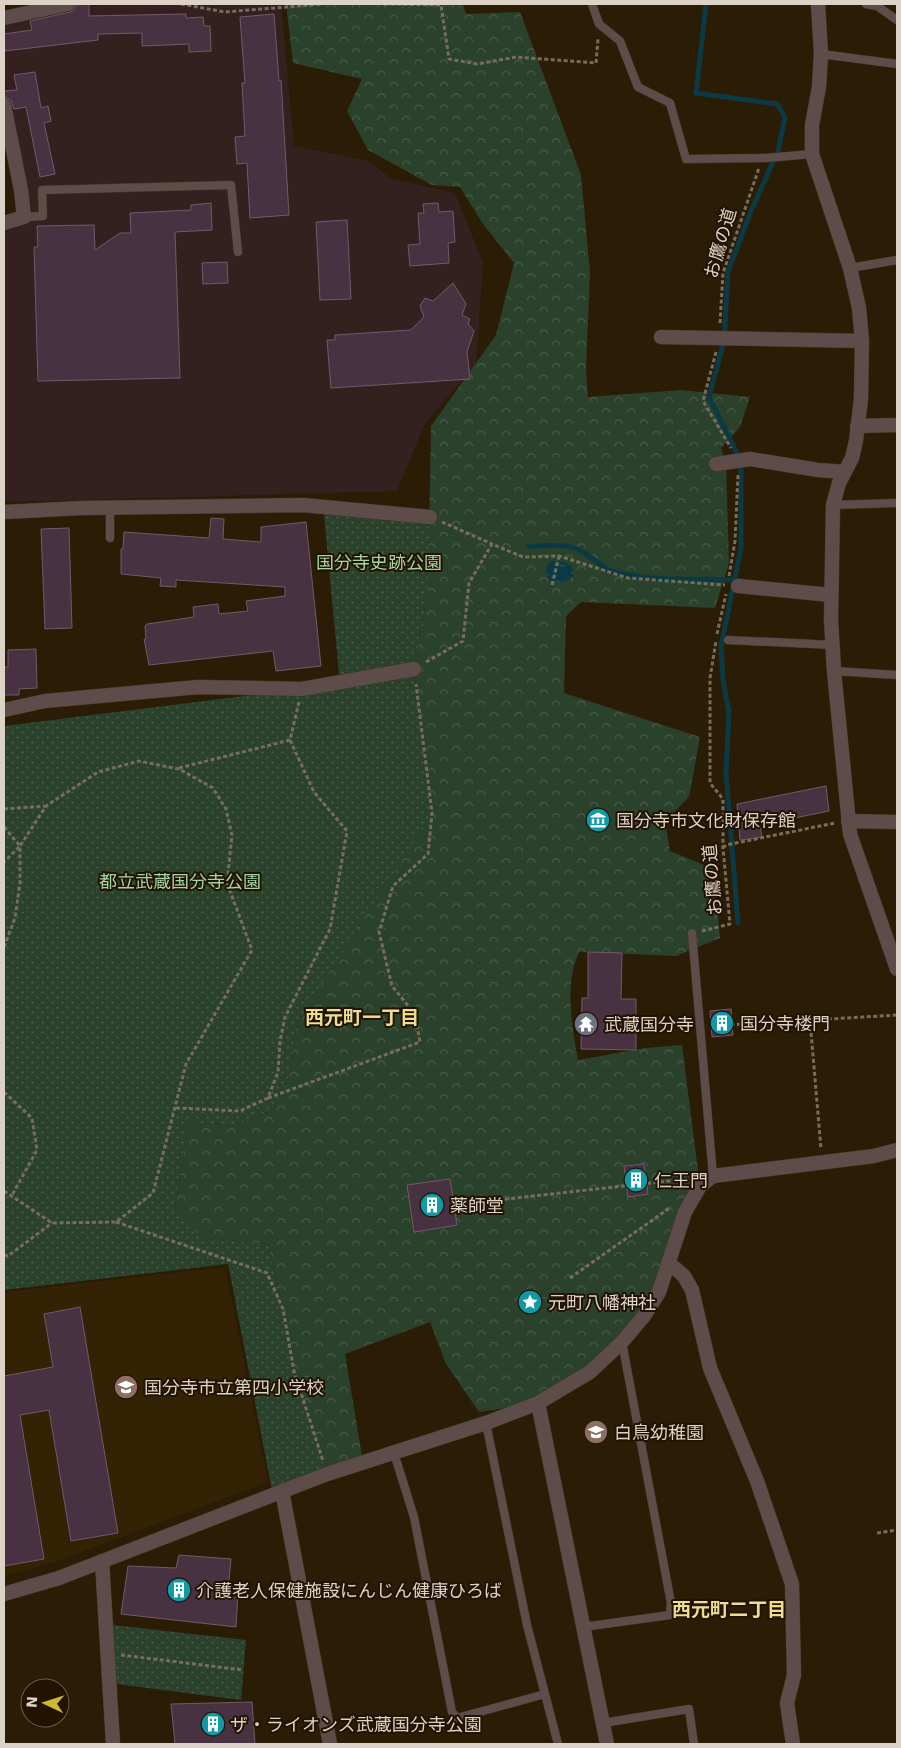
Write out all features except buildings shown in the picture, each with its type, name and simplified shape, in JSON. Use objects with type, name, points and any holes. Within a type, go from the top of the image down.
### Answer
[{"type":"street","points":[[4,18],[68,4]]},
{"type":"street","points":[[818,4],[821,54],[819,87],[812,125],[812,154],[850,268],[859,308],[862,341],[858,426],[852,458],[838,483],[833,505],[831,595],[834,671],[848,821],[853,842],[897,969]]},
{"type":"street","points":[[4,105],[24,217],[4,223]]},
{"type":"street","points":[[661,338],[862,341]]},
{"type":"street","points":[[858,426],[897,425]]},
{"type":"street","points":[[716,464],[744,459],[845,472]]},
{"type":"street","points":[[4,512],[110,508],[323,505],[430,517]]},
{"type":"street","points":[[732,585],[831,595]]},
{"type":"street","points":[[4,710],[45,700],[198,686],[302,690],[414,669]]},
{"type":"street","points":[[848,821],[897,822]]},
{"type":"street","points":[[4,1594],[33,1587],[327,1474],[486,1423],[538,1403],[590,1372],[622,1342],[644,1316],[654,1300],[670,1264],[675,1239],[685,1212],[700,1186],[713,1176],[874,1156],[897,1150]]},
{"type":"street","points":[[670,1264],[684,1276],[692,1290],[710,1368],[757,1481],[792,1584],[794,1599],[794,1675],[787,1703],[793,1744]]},
{"type":"street","points":[[538,1403],[607,1744]]},
{"type":"street","points":[[282,1491],[330,1744]]},
{"type":"street","points":[[102,1561],[112,1744]]},
{"type":"lane","points":[[592,4],[599,24],[620,41],[638,87],[670,103],[686,159],[764,158],[812,154]]},
{"type":"lane","points":[[866,4],[877,6],[897,20]]},
{"type":"lane","points":[[821,54],[897,64]]},
{"type":"lane","points":[[24,217],[43,216],[42,190],[231,185],[238,252]]},
{"type":"lane","points":[[850,268],[897,260]]},
{"type":"lane","points":[[833,505],[897,503]]},
{"type":"lane","points":[[110,508],[110,538]]},
{"type":"lane","points":[[728,640],[832,645]]},
{"type":"lane","points":[[834,671],[897,675]]},
{"type":"lane","name":"お鷹の道","points":[[692,933],[713,1176]]},
{"type":"lane","points":[[583,1627],[670,1615],[671,1603],[622,1342]]},
{"type":"lane","points":[[486,1423],[527,1625],[558,1744]]},
{"type":"lane","points":[[394,1452],[414,1518],[452,1712],[457,1718],[545,1694]]},
{"type":"lane","points":[[603,1723],[688,1709],[694,1744]]},
{"type":"path","points":[[181,4],[225,12],[323,4]]},
{"type":"path","points":[[384,4],[441,5],[449,59],[477,64],[516,57],[596,63],[599,24]]},
{"type":"path","name":"お鷹の道","points":[[724,340],[723,273],[764,158]]},
{"type":"path","points":[[430,517],[523,557],[559,556],[628,578],[732,585]]},
{"type":"path","points":[[176,1108],[240,1111],[268,1098],[420,1042],[415,1014],[392,986],[378,932],[393,886],[428,854],[432,813],[414,669],[463,641],[469,583],[492,544]]},
{"type":"path","points":[[552,585],[559,556]]},
{"type":"path","name":"お鷹の道","points":[[692,933],[730,924],[724,846],[723,799],[710,783],[709,715],[710,678],[716,639],[732,585]]},
{"type":"path","points":[[268,1098],[278,1072],[280,1041],[286,1017],[330,928],[347,831],[314,792],[290,740],[302,690]]},
{"type":"path","points":[[178,768],[290,740]]},
{"type":"path","points":[[4,862],[20,846],[46,806],[98,772],[139,761],[178,768],[213,788],[226,809],[232,835],[227,883],[252,950],[186,1064],[154,1193],[116,1222]]},
{"type":"path","points":[[4,809],[46,806]]},
{"type":"path","points":[[724,846],[848,821]]},
{"type":"path","points":[[4,827],[20,846],[20,883],[16,909],[4,947]]},
{"type":"path","points":[[700,1027],[897,1015]]},
{"type":"path","points":[[810,1020],[822,1162]]},
{"type":"path","points":[[4,1092],[32,1118],[37,1150],[11,1197]]},
{"type":"path","points":[[479,1202],[686,1178],[700,1186]]},
{"type":"path","points":[[4,1191],[52,1223],[116,1222],[267,1273],[284,1309],[294,1371],[327,1474]]},
{"type":"path","points":[[570,1278],[676,1203]]},
{"type":"path","points":[[4,1255],[8,1256],[52,1223]]},
{"type":"path","points":[[877,1533],[897,1530]]},
{"type":"path","points":[[106,1653],[244,1670]]},
{"type":"shaded area","points":[[104,4],[281,4],[294,146],[369,161],[390,178],[455,193],[483,263],[476,364],[424,425],[397,491],[4,502],[4,231],[29,224],[4,72],[4,25]]},
{"type":"shaded area","name":"国分寺市立第四小学校","points":[[225,1267],[268,1482],[52,1563],[4,1576],[4,1292]]},
{"type":"green space","points":[[286,4],[463,4],[466,14],[520,12],[581,175],[590,272],[586,369],[588,397],[681,390],[750,397],[740,427],[721,448],[726,463],[729,563],[715,608],[581,602],[566,616],[564,693],[700,737],[689,797],[665,821],[670,851],[714,869],[720,938],[676,956],[579,952],[574,965],[571,992],[572,1020],[578,1060],[645,1048],[682,1045],[700,1186],[670,1264],[622,1342],[538,1403],[479,1412],[446,1364],[430,1322],[345,1354],[363,1462],[327,1474],[294,1371],[283,1309],[268,1244],[201,1237],[175,1210],[188,1122],[235,1126],[272,1111],[290,1075],[297,1023],[432,813],[414,669],[428,590],[431,426],[496,335],[514,263],[483,224],[460,187],[432,185],[368,150],[347,111],[362,79],[293,63]]},
{"type":"green space","name":"都立武蔵国分寺公園","points":[[323,505],[430,517],[428,590],[414,669],[432,813],[371,912],[297,1023],[290,1075],[272,1111],[235,1126],[188,1122],[175,1209],[201,1237],[268,1244],[283,1309],[294,1371],[327,1474],[273,1495],[228,1264],[4,1290],[4,726],[340,684]]},
{"type":"green space","points":[[104,1624],[246,1640],[241,1700],[108,1683]]},
{"type":"water","points":[[552,561],[565,562],[572,567],[574,575],[563,582],[550,581],[546,574],[547,565]]},
{"type":"waterway","points":[[706,4],[696,93],[777,104],[785,117],[778,151],[751,211],[728,272],[724,341],[709,397],[741,461],[741,548],[721,646],[723,680],[729,713],[726,772],[738,923]]},
{"type":"waterway","points":[[529,546],[568,546],[584,553],[610,570],[629,575],[659,578],[735,580]]},
{"type":"place","name":"国分寺市文化財保存館","points":[[598,820]]},
{"type":"place","name":"国分寺楼門","points":[[722,1023]]},
{"type":"place","name":"武蔵国分寺","points":[[586,1024]]},
{"type":"place","name":"仁王門","points":[[636,1180]]},
{"type":"place","name":"薬師堂","points":[[432,1205]]},
{"type":"place","name":"元町八幡神社","points":[[530,1302]]},
{"type":"place","name":"国分寺市立第四小学校","points":[[126,1387]]},
{"type":"place","name":"白鳥幼稚園","points":[[596,1432]]},
{"type":"place","name":"介護老人保健施設にんじん健康ひろば","points":[[179,1590]]},
{"type":"place","name":"ザ・ライオンズ武蔵国分寺公園","points":[[213,1724]]},
{"type":"district","name":"西元町一丁目","points":[[362,1017]]},
{"type":"district","name":"西元町二丁目","points":[[729,1609]]},
{"type":"park label","name":"国分寺史跡公園","points":[[379,562]]}]
